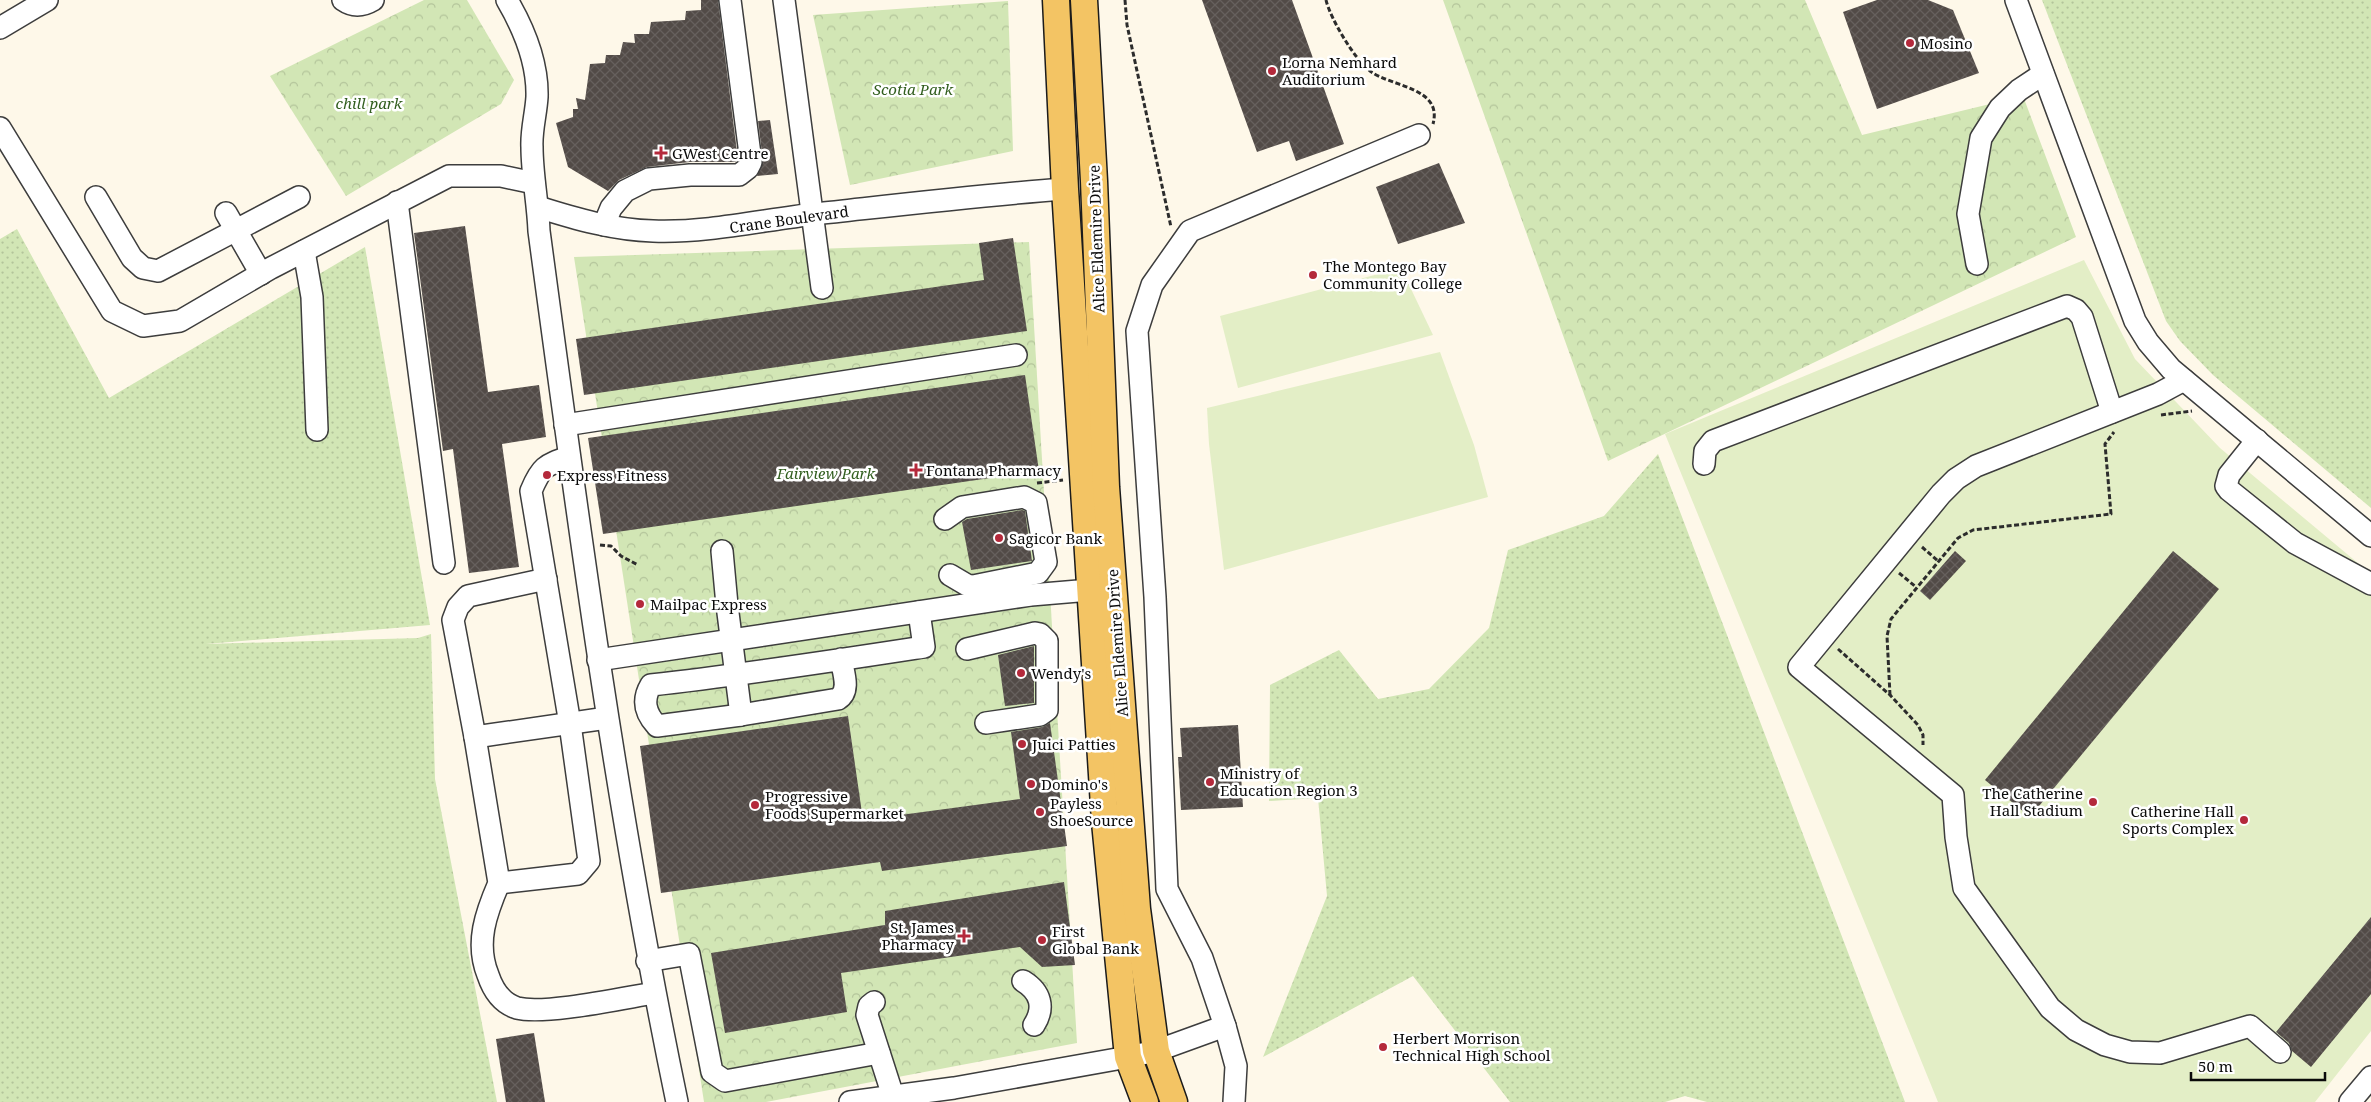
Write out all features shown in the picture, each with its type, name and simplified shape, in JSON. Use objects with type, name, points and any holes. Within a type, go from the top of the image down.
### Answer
[{"type":"main road","name":"Alice Eldemire Drive","points":[[1056,0],[1065,189],[1105,822],[1128,1057],[1145,1102]]},
{"type":"main road","name":"Alice Eldemire Drive","points":[[1084,0],[1094,181],[1106,487],[1137,909],[1156,1051],[1174,1102]]},
{"type":"lane","points":[[0,28],[47,0]]},
{"type":"lane","points":[[343,0],[355,5],[364,5],[373,0]]},
{"type":"lane","points":[[506,0],[517,18],[532,52],[537,94],[532,145],[534,183],[538,207],[538,231],[607,718],[648,961],[676,1102]]},
{"type":"lane","points":[[604,225],[611,208],[626,191],[649,179],[690,175],[738,175],[748,168],[751,162],[730,0]]},
{"type":"lane","points":[[784,0],[822,288]]},
{"type":"lane","points":[[2016,0],[2135,321],[2148,342],[2171,369],[2371,536]]},
{"type":"lane","points":[[1977,264],[1968,214],[1981,138],[2000,108],[2019,90],[2044,74]]},
{"type":"lane","points":[[0,128],[112,311],[143,326],[180,321],[261,274],[449,176],[501,176],[534,183]]},
{"type":"lane","points":[[1234,1102],[1236,1066],[1225,1026],[1202,958],[1167,889],[1155,597],[1137,331],[1152,285],[1190,231],[1419,135]]},
{"type":"lane","name":"Crane Boulevard","points":[[538,207],[587,222],[653,232],[698,229],[813,214],[1009,193],[1065,189]]},
{"type":"lane","points":[[96,198],[132,258],[143,268],[158,271],[231,221],[299,197]]},
{"type":"lane","points":[[397,202],[444,563]]},
{"type":"lane","points":[[231,221],[261,274]]},
{"type":"lane","points":[[304,251],[312,297],[317,430]]},
{"type":"lane","points":[[1704,464],[1705,451],[1713,441],[2067,306],[2076,310],[2082,317],[2116,420]]},
{"type":"lane","points":[[565,425],[1016,355]]},
{"type":"lane","points":[[2184,380],[2116,420],[1976,466],[1956,479],[1941,494],[1800,667],[1953,795],[1956,837],[1964,888],[2050,1008],[2076,1030],[2105,1045],[2130,1052],[2160,1053],[2250,1026],[2280,1052]]},
{"type":"lane","points":[[2257,440],[2229,475],[2226,486],[2295,543],[2371,584]]},
{"type":"lane","points":[[499,883],[578,874],[589,862],[570,724],[531,491],[539,472],[552,463],[569,457]]},
{"type":"lane","points":[[945,520],[962,506],[1024,497],[1036,504],[1046,562],[1038,572],[973,586],[967,585],[950,574]]},
{"type":"lane","points":[[722,551],[741,715]]},
{"type":"lane","points":[[546,579],[468,596],[458,607],[453,620],[475,737],[499,883],[489,906],[481,940],[486,970],[494,990],[504,1001],[517,1008],[537,1010],[654,993]]},
{"type":"lane","points":[[598,660],[1030,595],[1090,590]]},
{"type":"lane","points":[[841,659],[846,688],[844,695],[838,699],[741,715],[657,726],[646,711],[645,702],[651,685],[736,675],[841,659],[924,647],[919,612]]},
{"type":"lane","points":[[967,649],[1036,633],[1040,634],[1047,641],[1048,710],[1040,715],[986,723]]},
{"type":"lane","points":[[475,737],[607,718]]},
{"type":"lane","points":[[648,961],[689,954],[712,1072],[725,1082],[879,1053]]},
{"type":"lane","points":[[1023,981],[1037,992],[1040,1000],[1041,1009],[1034,1025]]},
{"type":"lane","points":[[874,1002],[869,1006],[868,1014],[893,1096]]},
{"type":"lane","points":[[850,1102],[893,1096],[955,1095],[1156,1051],[1225,1026]]},
{"type":"lane","points":[[2350,1102],[2371,1077]]},
{"type":"path","points":[[1125,0],[1127,25],[1176,252]]},
{"type":"path","points":[[1326,0],[1344,37],[1363,65],[1386,81],[1416,90],[1434,107],[1436,114],[1432,127],[1419,135]]},
{"type":"path","points":[[2155,416],[2217,408]]},
{"type":"path","points":[[1890,695],[1888,636],[1891,619],[1916,586],[1958,538],[1973,530],[2111,514],[2106,444],[2116,420]]},
{"type":"path","points":[[1024,497],[1033,484],[1041,481],[1083,479]]},
{"type":"path","points":[[581,544],[611,546],[621,556],[638,564]]},
{"type":"path","points":[[1824,637],[1890,695],[1918,724],[1923,735],[1923,750],[1914,763]]},
{"type":"green space","name":"chill park","points":[[424,0],[467,0],[514,80],[501,104],[346,196],[270,76]]},
{"type":"green space","points":[[1443,0],[1805,0],[1862,135],[2023,96],[2076,237],[1608,461]]},
{"type":"green space","points":[[2042,0],[2371,0],[2371,508],[2213,375],[2180,341],[2166,321]]},
{"type":"green space","name":"Scotia Park","points":[[1008,1],[1013,151],[850,185],[813,15]]},
{"type":"green space","points":[[17,229],[109,398],[365,247],[430,625],[206,644],[418,638],[431,634],[435,779],[497,1102],[0,1102],[0,239]]},
{"type":"green space","name":"Fairview Park","points":[[1029,242],[1077,1043],[766,1102],[704,1102],[574,257]]},
{"type":"green space","name":"The Catherine Hall Stadium","points":[[2084,260],[2135,359],[2220,448],[2371,574],[2371,1031],[2315,1102],[1938,1102],[1665,434]]},
{"type":"green space","points":[[1401,268],[1433,335],[1238,388],[1220,316]]},
{"type":"green space","points":[[1440,352],[1474,445],[1488,497],[1224,570],[1209,444],[1207,408]]},
{"type":"green space","points":[[1658,454],[1905,1102],[1707,1102],[1685,1096],[1665,1102],[1510,1102],[1413,976],[1263,1057],[1327,896],[1318,798],[1269,801],[1270,685],[1339,650],[1378,699],[1429,689],[1489,628],[1508,550],[1604,516]]},
{"type":"building","points":[[701,0],[718,0],[738,160],[735,162],[690,162],[647,167],[619,180],[608,191],[568,167],[556,123],[573,117],[573,109],[578,109],[576,98],[585,100],[590,64],[605,63],[606,55],[620,55],[623,42],[635,43],[634,34],[649,34],[651,22],[685,20],[686,11],[701,10]]},
{"type":"building","name":"Lorna Nemhard Auditorium","points":[[1202,0],[1292,0],[1344,144],[1296,161],[1289,141],[1257,152]]},
{"type":"building","name":"Mosino","points":[[1877,0],[1928,0],[1953,10],[1979,73],[1877,109],[1843,12]]},
{"type":"building","points":[[770,120],[778,174],[757,176],[763,161],[758,121]]},
{"type":"building","points":[[1439,163],[1465,223],[1398,244],[1376,187]]},
{"type":"building","points":[[465,226],[488,392],[539,385],[546,437],[502,444],[519,567],[469,573],[453,449],[443,451],[414,233]]},
{"type":"building","points":[[1013,238],[1027,331],[584,395],[576,339],[984,280],[979,243]]},
{"type":"building","name":"Fontana Pharmacy","points":[[1025,375],[1039,471],[603,534],[588,438]]},
{"type":"building","name":"Sagicor Bank","points":[[1025,511],[1032,561],[971,570],[962,522],[967,519]]},
{"type":"building","points":[[1955,551],[1966,561],[1930,600],[1920,591]]},
{"type":"building","points":[[2173,551],[2219,589],[2030,817],[1985,780]]},
{"type":"building","name":"Wendy's","points":[[1034,646],[1034,703],[1005,706],[998,655]]},
{"type":"building","name":"Progressive Foods Supermarket","points":[[848,716],[863,820],[1020,799],[1011,732],[1042,727],[1050,723],[1067,846],[882,871],[880,862],[661,893],[640,746]]},
{"type":"building","name":"Ministry of Education Region 3","points":[[1238,725],[1243,807],[1181,810],[1178,757],[1182,757],[1180,728]]},
{"type":"building","points":[[1064,882],[1075,965],[1042,967],[1020,947],[841,973],[847,1012],[725,1033],[711,953],[885,925],[885,911]]},
{"type":"building","points":[[2371,917],[2371,994],[2311,1067],[2292,1051],[2289,1043],[2276,1032]]},
{"type":"building","points":[[534,1033],[545,1102],[506,1102],[496,1039]]},
{"type":"place","name":"Mosino","points":[[1910,43]]},
{"type":"place","name":"Lorna Nemhard Auditorium","points":[[1272,71]]},
{"type":"place","name":"GWest Centre","points":[[661,153]]},
{"type":"place","name":"The Montego Bay Community College","points":[[1313,275]]},
{"type":"place","name":"Fontana Pharmacy","points":[[916,470]]},
{"type":"place","name":"Express Fitness","points":[[547,475]]},
{"type":"place","name":"Sagicor Bank","points":[[999,538]]},
{"type":"place","name":"Mailpac Express","points":[[640,604]]},
{"type":"place","name":"Wendy's","points":[[1021,673]]},
{"type":"place","name":"Juici Patties","points":[[1022,744]]},
{"type":"place","name":"Ministry of Education Region 3","points":[[1210,782]]},
{"type":"place","name":"Domino's","points":[[1031,784]]},
{"type":"place","name":"The Catherine Hall Stadium","points":[[2093,802]]},
{"type":"place","name":"Progressive Foods Supermarket","points":[[755,805]]},
{"type":"place","name":"Payless ShoeSource","points":[[1040,812]]},
{"type":"place","name":"Catherine Hall Sports Complex","points":[[2244,820]]},
{"type":"place","name":"St. James Pharmacy","points":[[964,936]]},
{"type":"place","name":"First Global Bank","points":[[1042,940]]},
{"type":"place","name":"Herbert Morrison Technical High School","points":[[1383,1047]]}]
